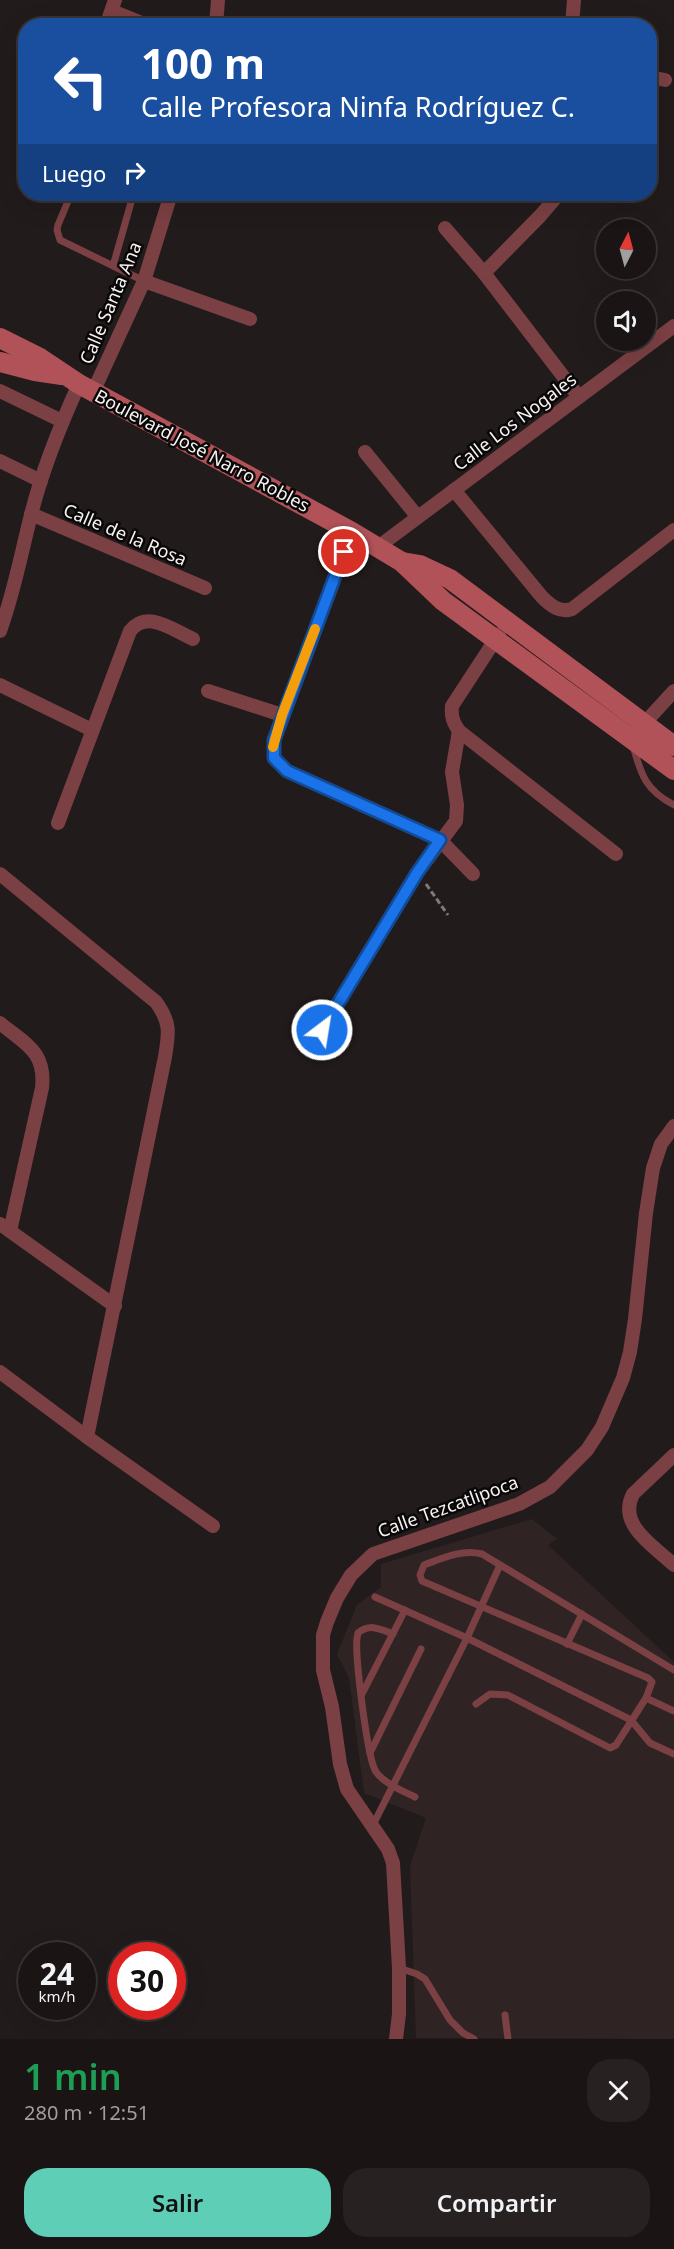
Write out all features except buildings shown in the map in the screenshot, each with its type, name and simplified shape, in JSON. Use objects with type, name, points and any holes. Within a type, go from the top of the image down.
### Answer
[{"type":"street","points":[[217,18],[218,0]]},
{"type":"street","points":[[573,18],[574,0]]},
{"type":"street","points":[[113,5],[135,18]]},
{"type":"street","points":[[657,78],[665,80]]},
{"type":"street","name":"Calle Santa Ana","points":[[0,631],[11,598],[31,514],[62,421],[79,384],[144,280],[169,201]]},
{"type":"street","points":[[484,273],[553,201]]},
{"type":"street","points":[[445,228],[484,273],[579,397]]},
{"type":"street","points":[[144,280],[250,319]]},
{"type":"street","name":"Calle Los Nogales","points":[[378,548],[417,516],[674,326]]},
{"type":"street","name":"Boulevard José Narro Robles","points":[[0,338],[40,358],[79,384],[352,532],[402,562],[420,565],[450,579],[501,631],[631,739],[674,770]]},
{"type":"street","name":"Boulevard José Narro Robles","points":[[0,362],[79,384]]},
{"type":"street","points":[[0,391],[62,421]]},
{"type":"street","points":[[365,452],[417,516]]},
{"type":"street","points":[[0,461],[41,481]]},
{"type":"street","points":[[454,490],[542,597],[550,605],[560,610],[572,609],[674,530]]},
{"type":"street","name":"Calle de la Rosa","points":[[31,514],[205,588]]},
{"type":"street","points":[[352,532],[282,715],[274,740],[274,758],[287,771],[440,840],[473,874]]},
{"type":"street","points":[[58,823],[130,632],[136,624],[144,620],[152,621],[193,639]]},
{"type":"street","points":[[501,631],[452,706],[451,716],[459,731],[616,854]]},
{"type":"street","name":"Boulevard José Narro Robles","points":[[501,631],[644,723],[674,746]]},
{"type":"street","points":[[0,685],[92,730]]},
{"type":"street","points":[[208,691],[282,715]]},
{"type":"street","points":[[631,739],[674,692]]},
{"type":"street","points":[[322,1030],[417,873],[456,821],[457,805],[452,772],[459,731]]},
{"type":"street","points":[[0,874],[156,1002],[166,1016],[168,1035],[165,1057],[87,1437]]},
{"type":"street","points":[[0,1023],[31,1048],[40,1060],[43,1071],[42,1088],[5,1228],[115,1306]]},
{"type":"street","name":"Calle Tezcatlipoca","points":[[396,2039],[399,2014],[399,1968],[393,1863],[388,1850],[347,1789],[340,1764],[332,1707],[323,1670],[323,1635],[337,1598],[351,1575],[372,1554],[519,1504],[550,1487],[586,1450],[602,1426],[623,1378],[635,1319],[653,1168],[661,1144],[674,1126]]},
{"type":"street","points":[[0,1372],[213,1526]]},
{"type":"street","points":[[674,1455],[633,1494],[628,1514],[633,1525],[674,1565]]},
{"type":"lane","points":[[68,201],[58,225],[60,240],[144,280]]},
{"type":"lane","points":[[113,266],[131,201]]},
{"type":"lane","points":[[631,739],[647,784],[674,805]]},
{"type":"lane","points":[[476,1704],[490,1694],[508,1695],[610,1748],[616,1745],[646,1698],[652,1684],[651,1680],[422,1581],[420,1570],[424,1565],[467,1552],[482,1554],[674,1670]]},
{"type":"lane","points":[[372,1827],[467,1638],[500,1565]]},
{"type":"lane","points":[[375,1597],[467,1638],[632,1720],[650,1743],[674,1754]]},
{"type":"lane","points":[[362,1694],[405,1610]]},
{"type":"lane","points":[[567,1644],[582,1614]]},
{"type":"lane","points":[[393,1634],[368,1626],[358,1633],[356,1644],[362,1694],[370,1753],[377,1773],[393,1786],[415,1797]]},
{"type":"lane","points":[[370,1753],[421,1649]]},
{"type":"lane","points":[[646,1698],[674,1712]]},
{"type":"lane","points":[[399,1968],[425,1979],[450,2020],[463,2033],[474,2039]]},
{"type":"lane","points":[[505,2015],[508,2039]]},
{"type":"path","points":[[417,873],[435,894],[448,915]]},
{"type":"shaded area","points":[[532,1519],[557,1539],[548,1545],[674,1662],[674,2039],[416,2038],[410,1866],[426,1818],[364,1793],[349,1678],[337,1654],[357,1605],[381,1587],[381,1564]]},
{"type":"slow traffic","points":[[273,747],[282,715],[315,629]]},
{"type":"route","points":[[322,1030],[417,873],[440,840],[287,771],[278,765],[274,758],[274,740],[344,552]]}]
